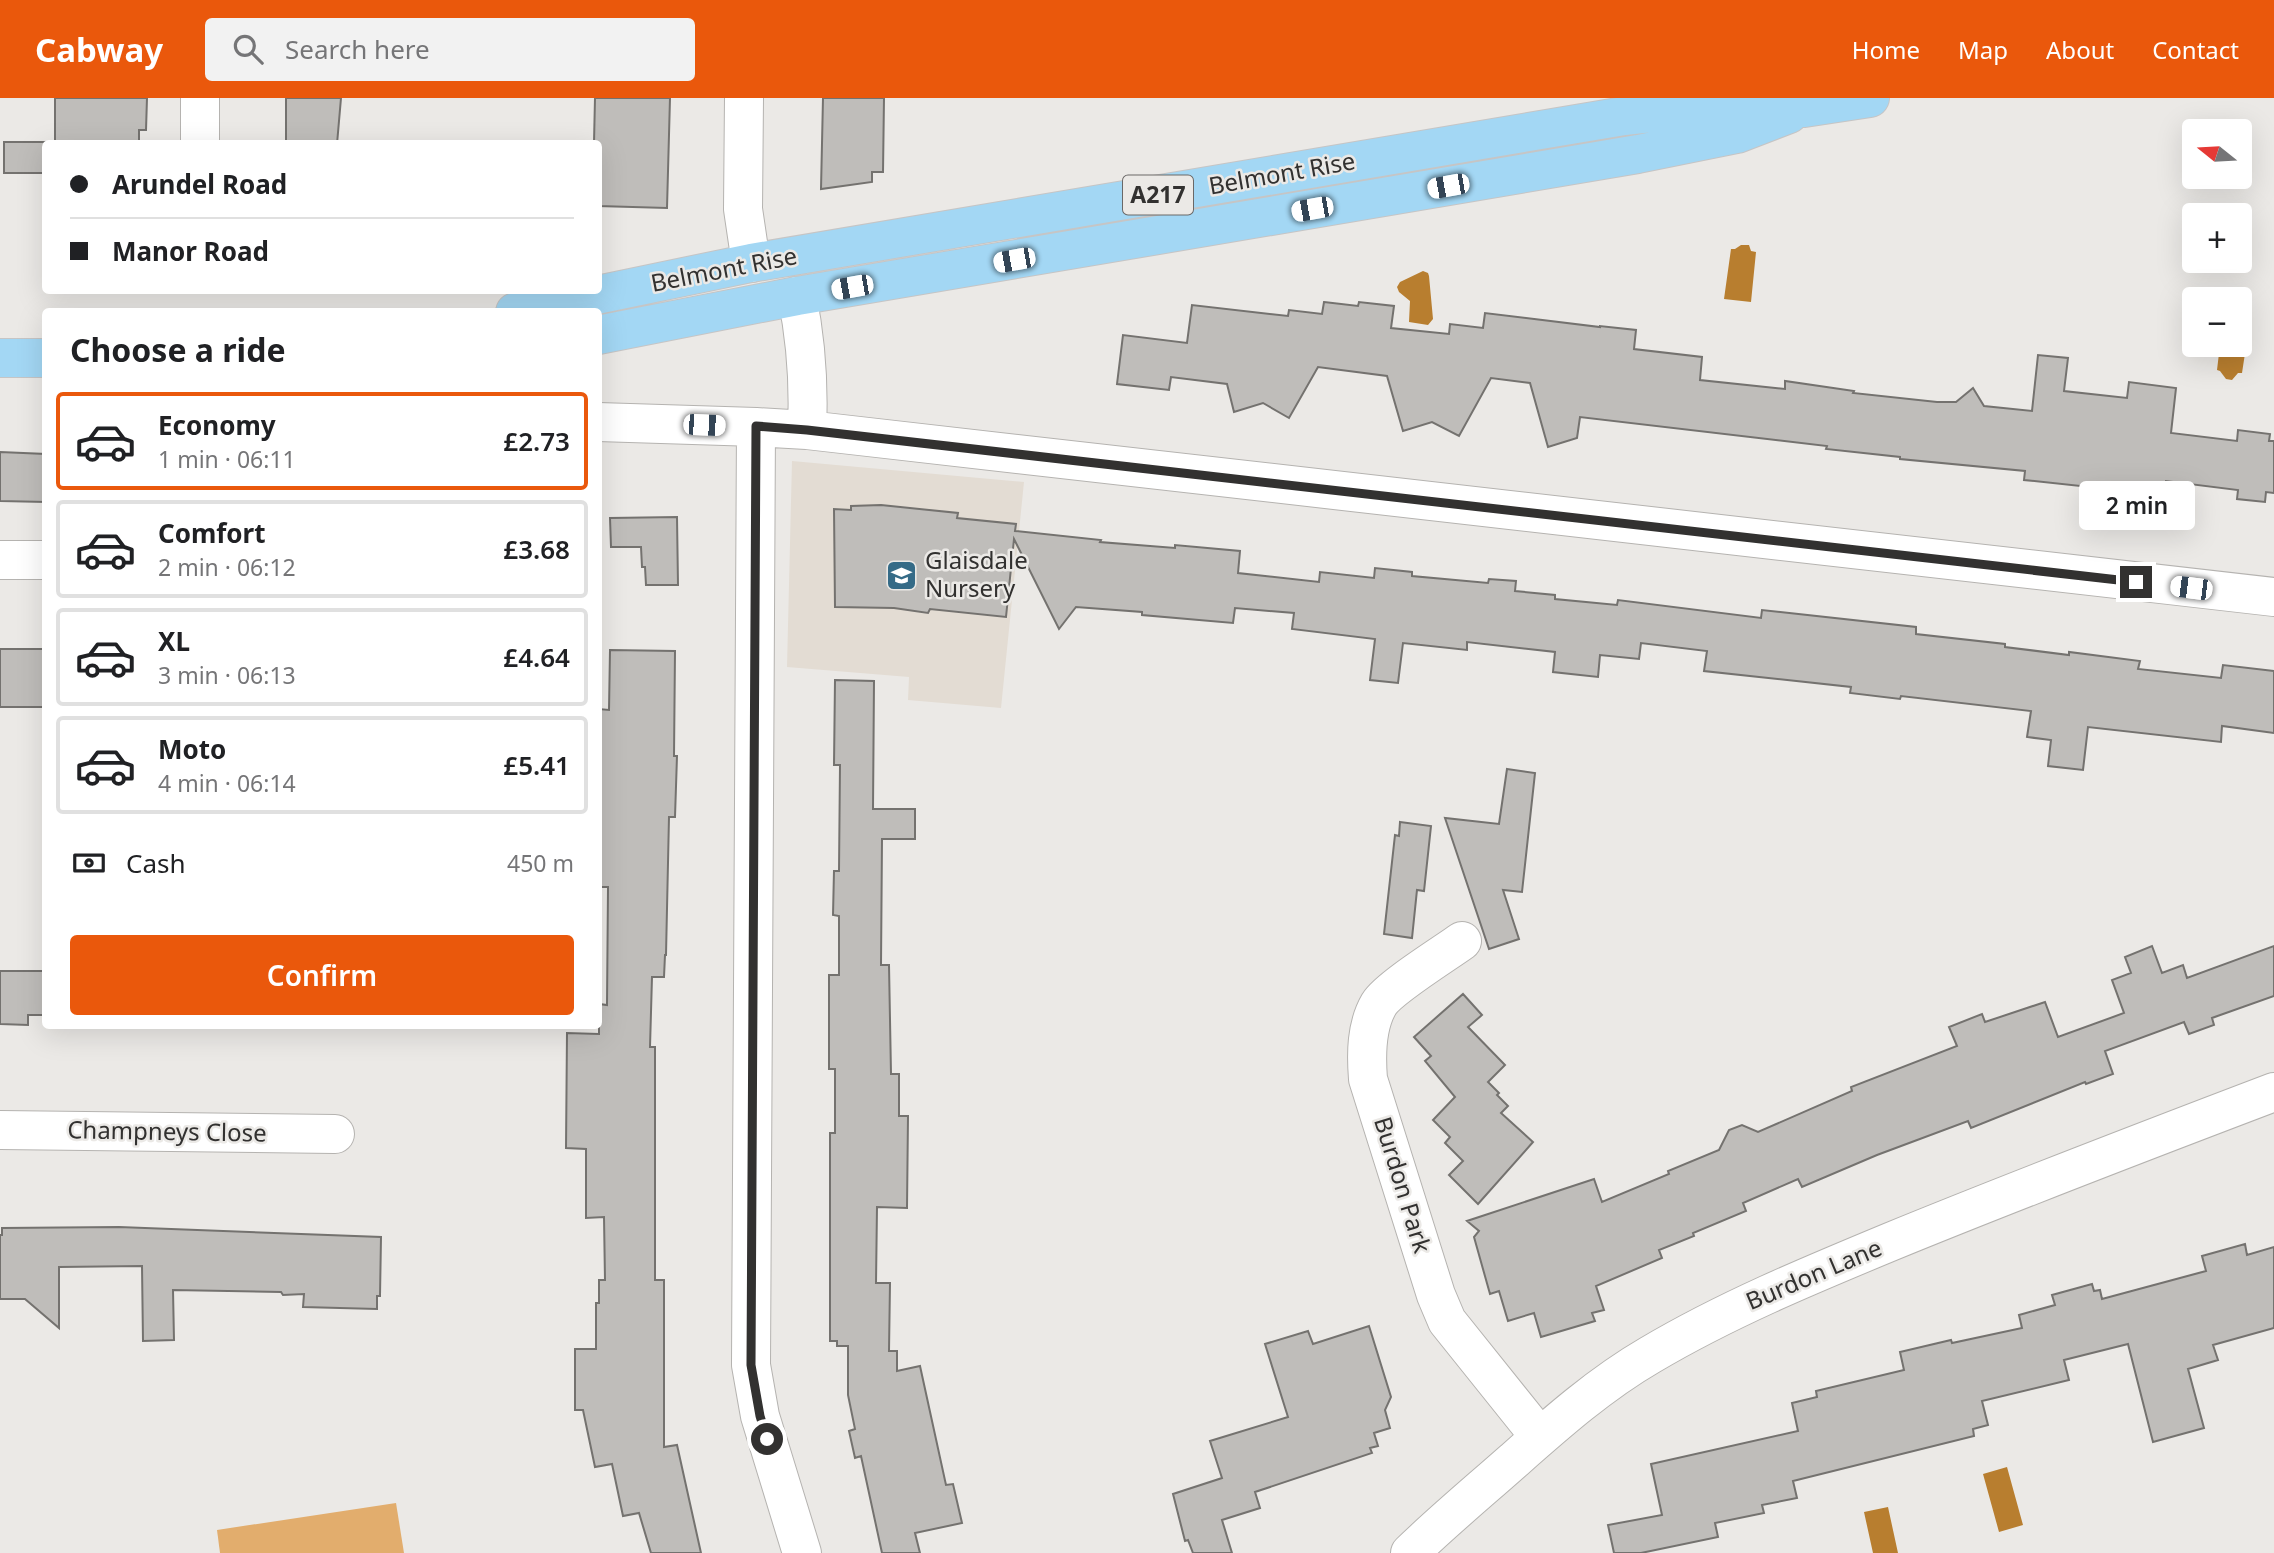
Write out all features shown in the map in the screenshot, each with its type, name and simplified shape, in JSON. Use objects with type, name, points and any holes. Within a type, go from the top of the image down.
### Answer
[{"type":"highway","name":"Belmont Rise","points":[[602,294],[751,263],[1624,116],[1732,104],[1804,108],[1870,98]]},
{"type":"highway","name":"Belmont Rise","points":[[602,334],[797,296],[1638,154],[1737,134],[1804,108]]},
{"type":"highway","name":"Belmont Rise","points":[[534,308],[602,294]]},
{"type":"highway","points":[[0,358],[42,358]]},
{"type":"street","points":[[200,98],[200,140]]},
{"type":"street","points":[[744,98],[743,209],[751,263]]},
{"type":"street","points":[[797,296],[804,333],[807,430]]},
{"type":"street","points":[[602,422],[807,430],[2274,597]]},
{"type":"street","points":[[756,426],[751,1365],[760,1416],[802,1553]]},
{"type":"street","points":[[0,560],[42,560]]},
{"type":"street","name":"Burdon Park","points":[[1462,941],[1380,1003],[1365,1053],[1368,1079],[1436,1295],[1447,1321],[1540,1437]]},
{"type":"street","name":"Burdon Lane","points":[[1410,1553],[1540,1437],[1604,1385],[1649,1355],[1751,1302],[1980,1205],[2274,1092]]},
{"type":"street","name":"Champneys Close","points":[[0,1130],[335,1134]]},
{"type":"shaded area","points":[[1749,245],[1751,251],[1756,252],[1751,302],[1724,299],[1731,249]]},
{"type":"shaded area","points":[[1423,271],[1429,276],[1433,319],[1428,325],[1409,322],[1410,301],[1397,287],[1400,282]]},
{"type":"shaded area","points":[[2219,357],[2244,357],[2242,373],[2238,373],[2232,380],[2226,379],[2217,370]]},
{"type":"shaded area","name":"Glaisdale Nursery","points":[[792,461],[1024,482],[1001,708],[908,700],[909,677],[787,667]]},
{"type":"shaded area","points":[[2007,1467],[2023,1525],[1999,1532],[1983,1474]]},
{"type":"shaded area","points":[[396,1503],[404,1553],[220,1553],[217,1530]]},
{"type":"shaded area","points":[[1888,1507],[1898,1553],[1873,1553],[1864,1512]]},
{"type":"building","points":[[55,98],[147,98],[146,130],[139,130],[139,140],[55,140]]},
{"type":"building","points":[[286,98],[341,98],[337,140],[286,140]]},
{"type":"building","points":[[595,98],[670,98],[667,208],[602,206],[602,140],[594,140]]},
{"type":"building","points":[[823,98],[884,98],[883,172],[872,172],[872,182],[821,189]]},
{"type":"building","points":[[4,142],[42,142],[42,173],[4,173]]},
{"type":"building","points":[[1324,302],[1394,306],[1391,328],[1449,334],[1450,324],[1483,328],[1485,313],[1636,330],[1634,349],[1702,357],[1700,380],[1785,389],[1785,381],[1854,391],[1853,393],[1937,402],[1956,402],[1973,388],[1984,406],[2032,411],[2038,355],[2068,358],[2064,391],[2127,398],[2129,382],[2176,388],[2171,433],[2237,441],[2238,430],[2270,434],[2269,441],[2274,441],[2274,493],[2266,492],[2265,502],[2237,499],[2238,490],[2166,481],[2165,490],[2117,485],[2117,490],[2024,480],[2025,471],[1900,459],[1826,449],[1827,446],[1580,417],[1577,438],[1548,447],[1530,383],[1491,378],[1459,436],[1432,422],[1403,431],[1387,376],[1318,367],[1289,418],[1263,403],[1234,412],[1227,384],[1171,377],[1169,390],[1117,384],[1123,335],[1187,343],[1192,305],[1288,316],[1289,310],[1322,314]]},
{"type":"building","points":[[0,452],[42,454],[42,502],[0,501]]},
{"type":"building","points":[[881,505],[958,513],[957,518],[1016,524],[1015,531],[1101,540],[1100,542],[1240,551],[1238,573],[1319,582],[1320,572],[1374,578],[1375,568],[1412,572],[1412,576],[1488,583],[1489,579],[1516,581],[1515,591],[1555,595],[1555,599],[1617,605],[1618,600],[1761,618],[1762,610],[1916,627],[1916,634],[2005,644],[2005,647],[2069,655],[2069,652],[2140,661],[2138,669],[2221,678],[2223,665],[2274,671],[2274,733],[2222,726],[2221,742],[2088,727],[2083,770],[2048,766],[2051,740],[2027,737],[2031,711],[1850,693],[1851,687],[1704,671],[1707,651],[1641,643],[1639,659],[1600,655],[1598,677],[1553,672],[1555,652],[1467,642],[1467,650],[1403,643],[1398,683],[1370,680],[1375,639],[1292,629],[1294,613],[1235,608],[1233,623],[1076,607],[1059,629],[1014,539],[1006,617],[930,609],[928,613],[894,608],[835,607],[834,509],[851,510],[851,506]]},
{"type":"building","points":[[677,517],[678,585],[646,585],[641,547],[611,547],[610,518]]},
{"type":"building","points":[[0,649],[42,649],[42,707],[0,707]]},
{"type":"building","points":[[610,650],[675,651],[674,756],[677,756],[675,817],[669,817],[666,955],[664,977],[652,977],[650,1047],[655,1047],[655,1280],[664,1280],[664,1447],[677,1445],[701,1553],[651,1553],[639,1513],[623,1516],[612,1464],[595,1467],[583,1410],[575,1410],[575,1349],[596,1349],[599,1280],[605,1280],[604,1217],[586,1218],[586,1149],[566,1148],[567,1033],[599,1034],[599,1029],[602,1029],[602,1004],[607,1005],[608,887],[602,887],[602,709],[609,710]]},
{"type":"building","points":[[835,680],[874,681],[873,809],[915,809],[915,839],[882,839],[881,965],[889,965],[891,1074],[899,1074],[899,1116],[908,1116],[907,1208],[877,1207],[876,1283],[890,1283],[889,1351],[897,1351],[897,1371],[920,1366],[946,1485],[953,1484],[962,1523],[915,1533],[920,1553],[882,1553],[861,1456],[855,1458],[849,1431],[855,1429],[848,1395],[848,1346],[837,1346],[837,1341],[830,1341],[830,1133],[835,1133],[835,1069],[829,1069],[829,975],[839,975],[839,916],[833,915],[834,871],[839,871],[840,765],[834,765]]},
{"type":"building","points":[[1507,769],[1535,773],[1522,892],[1503,890],[1519,939],[1489,949],[1445,818],[1499,824]]},
{"type":"building","points":[[1400,822],[1431,826],[1424,891],[1417,890],[1412,938],[1384,934],[1395,835],[1399,836]]},
{"type":"building","points":[[2152,946],[2162,973],[2183,965],[2187,978],[2274,946],[2274,996],[2212,1018],[2214,1025],[2189,1034],[2184,1022],[2105,1051],[2113,1074],[2086,1084],[2085,1082],[1971,1128],[1968,1121],[1802,1187],[1798,1179],[1743,1203],[1746,1211],[1659,1250],[1662,1258],[1596,1286],[1604,1310],[1592,1313],[1595,1321],[1541,1337],[1534,1313],[1508,1321],[1499,1291],[1490,1294],[1474,1237],[1479,1231],[1467,1221],[1594,1179],[1602,1202],[1719,1150],[1729,1130],[1742,1125],[1758,1132],[1852,1091],[1851,1087],[1957,1046],[1949,1027],[1982,1014],[1985,1022],[2045,1002],[2058,1037],[2124,1013],[2112,980],[2131,973],[2125,957]]},
{"type":"building","points":[[0,971],[42,971],[42,1015],[28,1015],[28,1025],[0,1024]]},
{"type":"building","points":[[1463,994],[1482,1015],[1468,1027],[1505,1065],[1488,1082],[1508,1106],[1501,1113],[1533,1142],[1478,1204],[1449,1175],[1463,1161],[1445,1143],[1450,1137],[1433,1120],[1455,1097],[1425,1061],[1431,1056],[1414,1037]]},
{"type":"building","points":[[119,1227],[381,1237],[380,1296],[377,1296],[377,1309],[303,1307],[304,1294],[173,1290],[174,1340],[143,1341],[142,1266],[59,1267],[59,1328],[25,1299],[0,1299],[2,1228]]},
{"type":"building","points":[[2245,1244],[2247,1255],[2274,1247],[2274,1328],[2213,1345],[2218,1360],[2188,1369],[2204,1428],[2153,1442],[2128,1344],[2064,1360],[2069,1380],[1982,1401],[1988,1425],[1973,1429],[1974,1436],[1793,1481],[1797,1498],[1762,1505],[1764,1513],[1715,1523],[1718,1537],[1641,1553],[1614,1553],[1608,1525],[1662,1515],[1651,1464],[1798,1431],[1792,1403],[1817,1397],[1816,1391],[1904,1370],[1900,1352],[2022,1328],[2019,1315],[2055,1305],[2052,1295],[2092,1284],[2094,1291],[2100,1290],[2102,1299],[2206,1271],[2202,1256]]},
{"type":"building","points":[[1369,1326],[1391,1397],[1385,1410],[1390,1428],[1374,1433],[1378,1446],[1370,1448],[1372,1453],[1255,1492],[1260,1508],[1222,1520],[1232,1553],[1193,1553],[1188,1540],[1185,1541],[1173,1494],[1222,1478],[1210,1441],[1288,1417],[1265,1344],[1308,1331],[1313,1344]]},
{"type":"place","name":"Glaisdale Nursery","points":[[902,575]]},
{"type":"route","points":[[767,1439],[751,1365],[756,426],[2136,582]]}]
